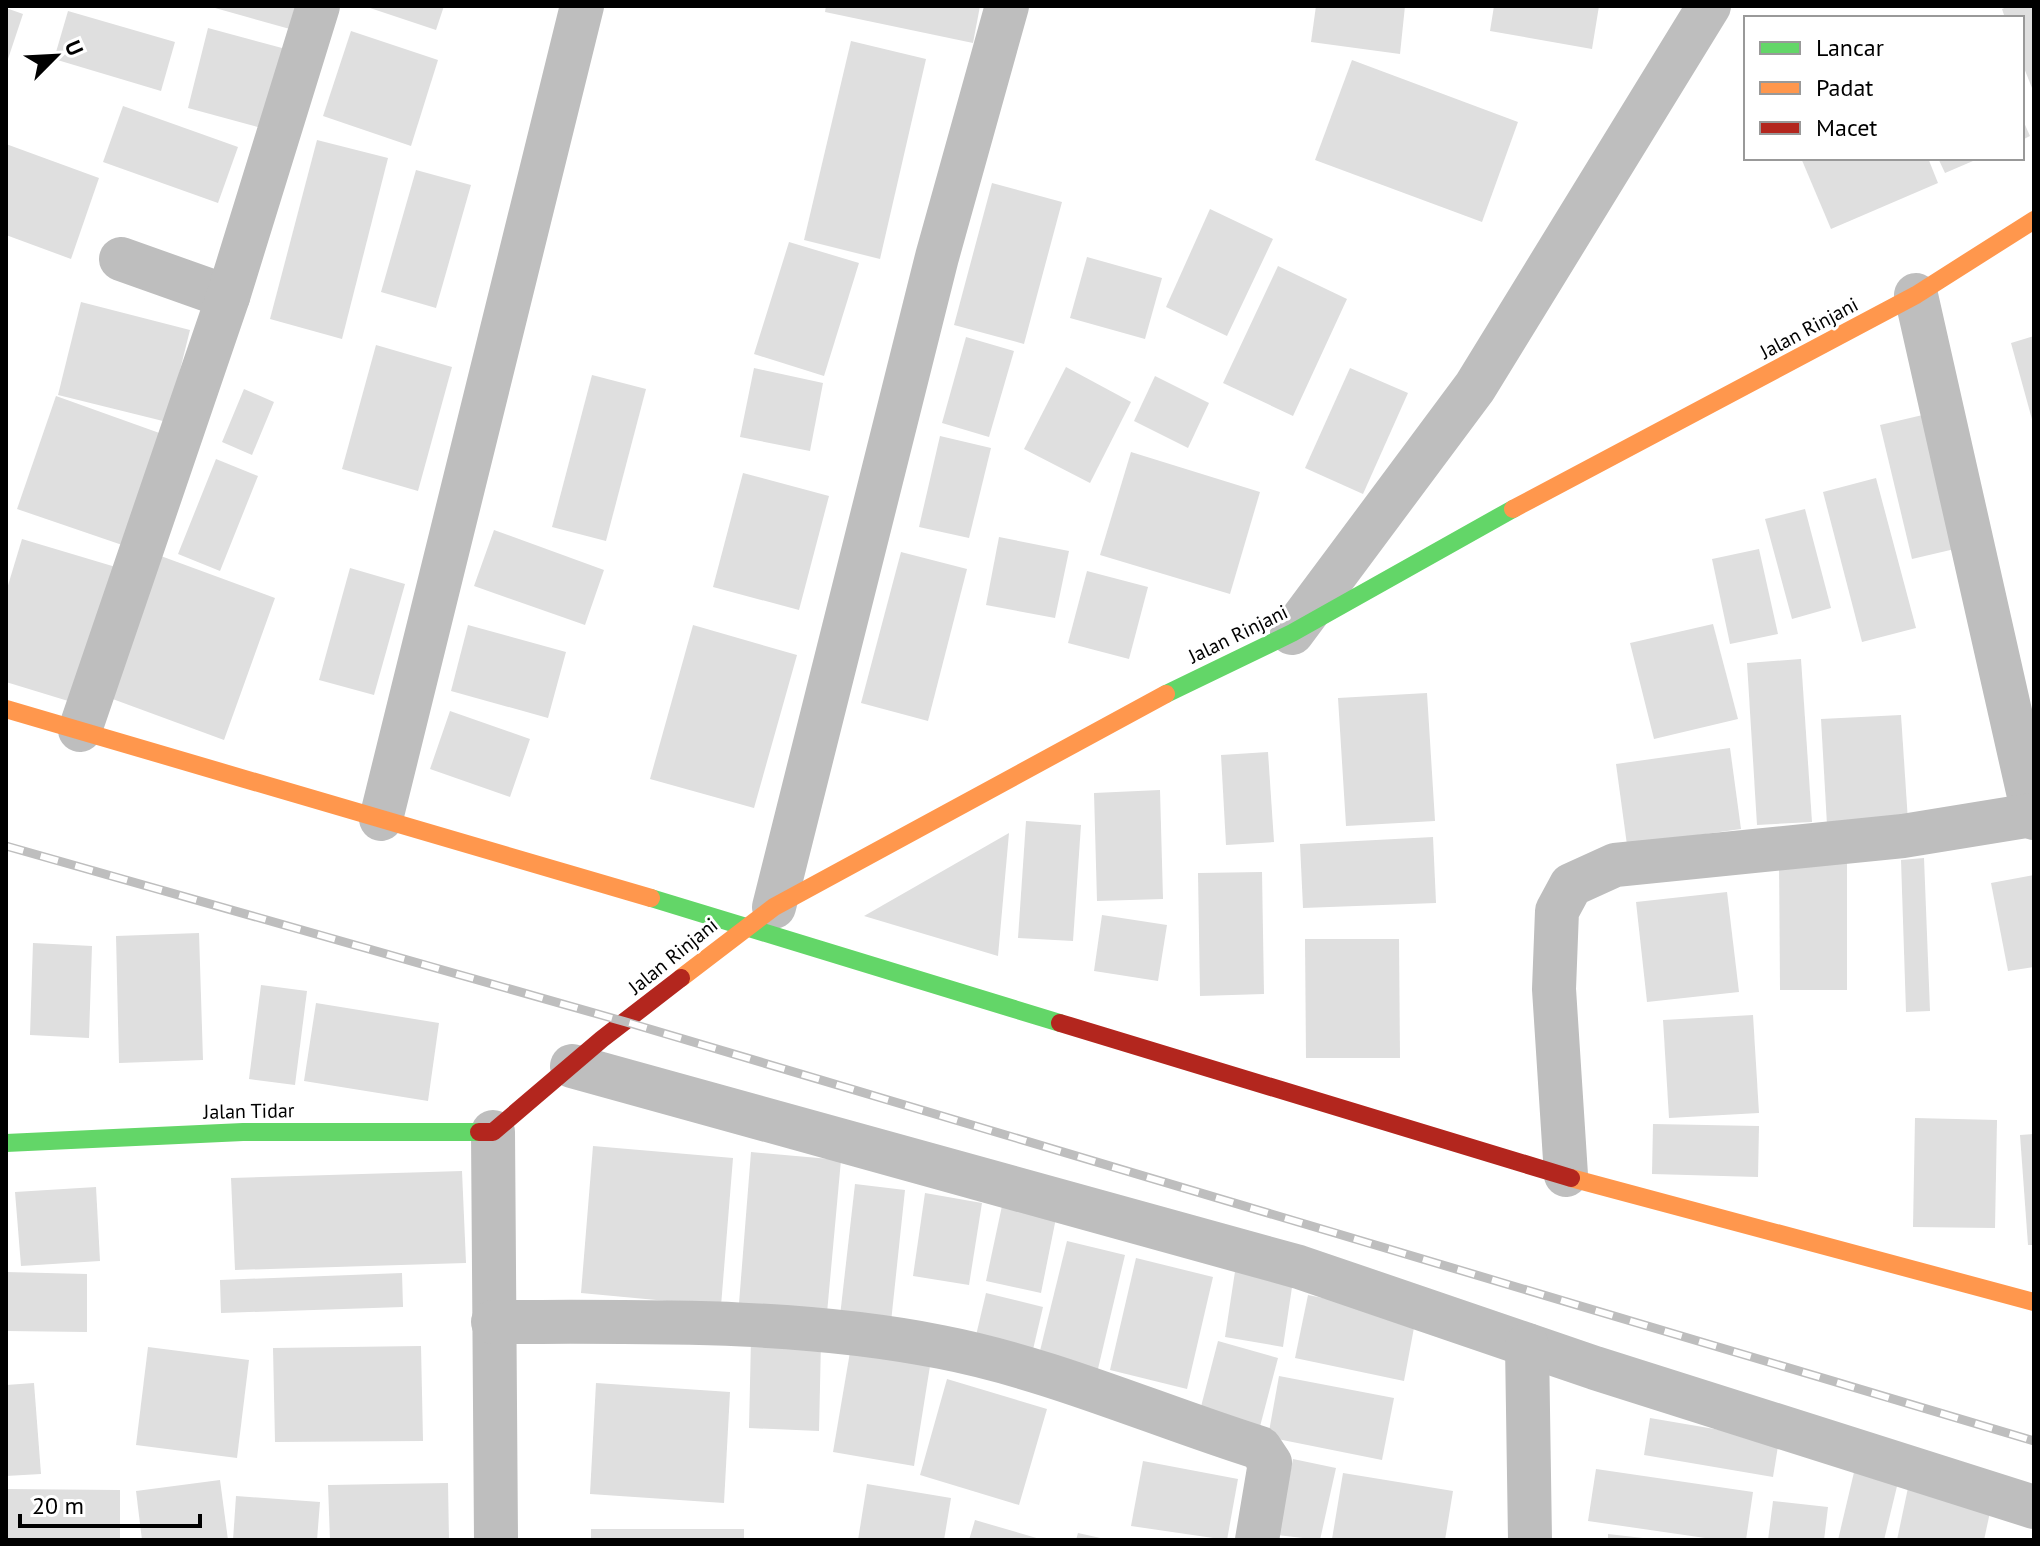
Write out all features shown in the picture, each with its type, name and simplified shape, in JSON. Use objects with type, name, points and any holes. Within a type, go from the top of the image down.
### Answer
[{"type":"street","points":[[80,730],[228,297],[318,6]]},
{"type":"street","points":[[381,819],[582,6]]},
{"type":"street","points":[[760,916],[1007,6]]},
{"type":"street","points":[[1292,633],[1475,387],[1709,6]]},
{"type":"street","name":"Jalan Rinjani","points":[[493,1132],[760,916],[1160,697],[1292,633],[1475,529],[1916,295],[2034,220]]},
{"type":"street","points":[[121,259],[228,297]]},
{"type":"street","points":[[1566,1175],[1554,989],[1557,911],[1571,885],[1615,865],[1903,836],[2033,816],[1916,295]]},
{"type":"street","points":[[6,709],[381,819],[760,916],[1501,1159],[2034,1302]]},
{"type":"street","points":[[572,1066],[1299,1267],[1527,1345],[2034,1507]]},
{"type":"street","name":"Jalan Tidar","points":[[6,1143],[243,1132],[493,1132]]},
{"type":"street","points":[[493,1132],[496,1540]]},
{"type":"street","points":[[493,1322],[724,1325],[846,1334],[942,1347],[982,1358],[1260,1448],[1270,1463],[1257,1540]]},
{"type":"street","points":[[1527,1345],[1530,1540]]},
{"type":"building","points":[[208,6],[304,6],[297,31]]},
{"type":"building","points":[[364,6],[444,6],[436,30]]},
{"type":"building","points":[[826,6],[980,6],[973,43],[825,12]]},
{"type":"building","points":[[1316,6],[1405,6],[1400,54],[1311,42]]},
{"type":"building","points":[[1494,6],[1599,6],[1592,49],[1490,31]]},
{"type":"building","points":[[2034,6],[2034,93],[2024,68],[2024,16],[2004,16],[2002,9]]},
{"type":"building","points":[[6,8],[23,14],[7,62],[6,62]]},
{"type":"building","points":[[68,11],[175,42],[161,91],[54,59]]},
{"type":"building","points":[[208,28],[297,52],[276,132],[188,108]]},
{"type":"building","points":[[351,31],[438,60],[411,146],[323,116]]},
{"type":"building","points":[[851,41],[926,59],[880,259],[804,240]]},
{"type":"building","points":[[1352,60],[1518,122],[1482,222],[1315,160]]},
{"type":"building","points":[[123,106],[238,147],[218,203],[103,162]]},
{"type":"building","points":[[2024,122],[2030,136],[2024,139]]},
{"type":"building","points":[[317,140],[388,158],[342,339],[270,319]]},
{"type":"building","points":[[6,144],[99,178],[71,259],[6,235]]},
{"type":"building","points":[[1802,160],[1929,160],[1938,183],[1831,229]]},
{"type":"building","points":[[1939,160],[1975,160],[1945,173]]},
{"type":"building","points":[[416,170],[471,185],[436,308],[381,292]]},
{"type":"building","points":[[992,183],[1062,202],[1024,344],[954,325]]},
{"type":"building","points":[[1210,209],[1273,239],[1227,336],[1166,307]]},
{"type":"building","points":[[789,242],[859,263],[824,376],[754,354]]},
{"type":"building","points":[[1087,257],[1162,278],[1145,339],[1070,318]]},
{"type":"building","points":[[1278,266],[1347,299],[1293,416],[1223,383]]},
{"type":"building","points":[[81,302],[190,330],[167,422],[58,395]]},
{"type":"building","points":[[2034,336],[2034,423],[2033,423],[2011,343]]},
{"type":"building","points":[[966,337],[1014,351],[989,437],[942,423]]},
{"type":"building","points":[[376,345],[452,367],[418,491],[342,469]]},
{"type":"building","points":[[1066,367],[1131,402],[1090,483],[1024,449]]},
{"type":"building","points":[[754,368],[823,383],[810,451],[740,437]]},
{"type":"building","points":[[1350,368],[1408,393],[1363,494],[1305,468]]},
{"type":"building","points":[[592,375],[646,389],[606,541],[552,527]]},
{"type":"building","points":[[1155,376],[1209,403],[1188,448],[1134,421]]},
{"type":"building","points":[[244,389],[274,402],[252,455],[222,442]]},
{"type":"building","points":[[56,396],[165,435],[128,547],[17,509]]},
{"type":"building","points":[[1927,414],[1959,548],[1912,559],[1880,425]]},
{"type":"building","points":[[940,436],[991,448],[969,538],[919,527]]},
{"type":"building","points":[[1131,452],[1260,492],[1230,594],[1100,555]]},
{"type":"building","points":[[216,459],[258,476],[220,571],[178,554]]},
{"type":"building","points":[[743,473],[829,496],[799,610],[713,587]]},
{"type":"building","points":[[1876,478],[1916,628],[1862,642],[1823,492]]},
{"type":"building","points":[[1805,509],[1831,608],[1792,619],[1765,519]]},
{"type":"building","points":[[494,530],[604,570],[585,625],[474,586]]},
{"type":"building","points":[[999,537],[1069,551],[1055,618],[986,605]]},
{"type":"building","points":[[22,539],[119,568],[78,704],[6,682],[6,592]]},
{"type":"building","points":[[1759,549],[1778,634],[1730,644],[1712,559]]},
{"type":"building","points":[[150,552],[275,598],[224,740],[99,694]]},
{"type":"building","points":[[901,552],[967,569],[928,721],[861,703]]},
{"type":"building","points":[[350,568],[405,584],[374,695],[319,680]]},
{"type":"building","points":[[1087,571],[1148,587],[1129,659],[1068,643]]},
{"type":"building","points":[[1713,624],[1738,719],[1654,739],[1630,643]]},
{"type":"building","points":[[468,625],[566,652],[548,718],[451,691]]},
{"type":"building","points":[[693,625],[797,655],[754,808],[650,779]]},
{"type":"building","points":[[1801,659],[1812,822],[1757,825],[1747,663]]},
{"type":"building","points":[[1427,693],[1435,821],[1346,826],[1338,698]]},
{"type":"building","points":[[450,711],[530,739],[510,797],[430,769]]},
{"type":"building","points":[[1901,715],[1908,821],[1827,825],[1821,719]]},
{"type":"building","points":[[1730,748],[1741,829],[1627,845],[1616,764]]},
{"type":"building","points":[[1268,752],[1274,842],[1226,845],[1221,755]]},
{"type":"building","points":[[1160,790],[1163,899],[1097,901],[1094,793]]},
{"type":"building","points":[[1026,821],[1081,825],[1073,941],[1018,938]]},
{"type":"building","points":[[1009,833],[998,956],[864,916]]},
{"type":"building","points":[[1433,837],[1436,903],[1303,908],[1300,844]]},
{"type":"building","points":[[1924,858],[1930,1011],[1906,1012],[1901,860]]},
{"type":"building","points":[[1779,859],[1847,859],[1847,990],[1780,990]]},
{"type":"building","points":[[1262,872],[1264,994],[1200,996],[1198,873]]},
{"type":"building","points":[[2034,875],[2034,967],[2008,971],[1991,883]]},
{"type":"building","points":[[1727,892],[1739,992],[1647,1002],[1636,902]]},
{"type":"building","points":[[1102,915],[1167,925],[1158,981],[1094,971]]},
{"type":"building","points":[[199,933],[203,1060],[119,1063],[116,936]]},
{"type":"building","points":[[1305,939],[1399,939],[1400,1058],[1306,1058]]},
{"type":"building","points":[[33,943],[92,946],[89,1038],[30,1035]]},
{"type":"building","points":[[261,985],[307,991],[295,1085],[249,1079]]},
{"type":"building","points":[[316,1003],[439,1023],[428,1101],[304,1081]]},
{"type":"building","points":[[1753,1015],[1759,1113],[1669,1118],[1663,1020]]},
{"type":"building","points":[[1915,1118],[1997,1120],[1995,1228],[1913,1227]]},
{"type":"building","points":[[1653,1124],[1759,1126],[1758,1177],[1652,1174]]},
{"type":"building","points":[[2034,1134],[2034,1245],[2028,1245],[2020,1135]]},
{"type":"building","points":[[593,1146],[733,1158],[721,1306],[581,1293]]},
{"type":"building","points":[[751,1152],[841,1160],[826,1324],[738,1316]]},
{"type":"building","points":[[462,1171],[466,1263],[235,1270],[231,1178]]},
{"type":"building","points":[[855,1184],[905,1190],[891,1322],[840,1316]]},
{"type":"building","points":[[96,1187],[100,1261],[21,1266],[15,1192]]},
{"type":"building","points":[[925,1193],[982,1203],[969,1285],[913,1276]]},
{"type":"building","points":[[1003,1201],[1057,1213],[1041,1293],[986,1281]]},
{"type":"building","points":[[1067,1241],[1125,1255],[1097,1373],[1038,1359]]},
{"type":"building","points":[[1136,1258],[1213,1277],[1187,1389],[1110,1370]]},
{"type":"building","points":[[1236,1265],[1294,1274],[1283,1347],[1225,1337]]},
{"type":"building","points":[[6,1272],[87,1274],[87,1332],[6,1331]]},
{"type":"building","points":[[402,1273],[403,1307],[221,1313],[220,1280]]},
{"type":"building","points":[[986,1293],[1043,1307],[1031,1358],[974,1344]]},
{"type":"building","points":[[1308,1295],[1416,1317],[1404,1381],[1295,1358]]},
{"type":"building","points":[[751,1339],[821,1341],[819,1431],[749,1428]]},
{"type":"building","points":[[1218,1341],[1278,1358],[1257,1438],[1197,1422]]},
{"type":"building","points":[[421,1346],[423,1441],[275,1442],[273,1348]]},
{"type":"building","points":[[148,1347],[249,1360],[237,1458],[136,1445]]},
{"type":"building","points":[[850,1352],[930,1366],[914,1466],[833,1452]]},
{"type":"building","points":[[1279,1376],[1394,1398],[1382,1460],[1268,1437]]},
{"type":"building","points":[[947,1379],[1047,1409],[1019,1505],[920,1475]]},
{"type":"building","points":[[34,1383],[41,1474],[6,1476],[6,1385]]},
{"type":"building","points":[[596,1383],[730,1392],[724,1503],[590,1494]]},
{"type":"building","points":[[1650,1418],[1779,1440],[1773,1477],[1644,1455]]},
{"type":"building","points":[[1293,1459],[1336,1468],[1320,1540],[1277,1535]]},
{"type":"building","points":[[1143,1461],[1238,1479],[1227,1540],[1131,1526]]},
{"type":"building","points":[[1855,1468],[1899,1478],[1884,1540],[1838,1540]]},
{"type":"building","points":[[1596,1469],[1753,1492],[1746,1540],[1719,1540],[1588,1521]]},
{"type":"building","points":[[1343,1473],[1453,1491],[1445,1540],[1332,1539]]},
{"type":"building","points":[[220,1480],[228,1540],[142,1540],[136,1491]]},
{"type":"building","points":[[448,1483],[449,1540],[330,1540],[328,1485]]},
{"type":"building","points":[[1909,1483],[1992,1503],[1984,1540],[1897,1540]]},
{"type":"building","points":[[867,1484],[951,1498],[944,1540],[858,1540]]},
{"type":"building","points":[[6,1489],[120,1490],[120,1540],[6,1540]]},
{"type":"building","points":[[236,1496],[320,1502],[317,1540],[233,1540]]},
{"type":"building","points":[[1773,1501],[1828,1507],[1824,1540],[1768,1540]]},
{"type":"building","points":[[975,1520],[1040,1539],[1040,1540],[969,1540]]},
{"type":"building","points":[[591,1529],[744,1529],[744,1540],[591,1540]]},
{"type":"building","points":[[1078,1533],[1105,1539],[1076,1540]]},
{"type":"building","points":[[1608,1534],[1643,1538],[1643,1540],[1608,1540]]},
{"type":"railway","points":[[6,846],[626,1022],[2034,1441]]},
{"type":"traffic: fast","points":[[1166,694],[1292,633],[1513,509]]},
{"type":"traffic: fast","points":[[651,898],[1060,1023]]},
{"type":"traffic: fast","points":[[6,1143],[243,1132],[479,1132]]},
{"type":"traffic: slow","points":[[1513,509],[1916,295],[2034,220]]},
{"type":"traffic: slow","points":[[681,978],[774,907],[1166,694]]},
{"type":"traffic: slow","points":[[6,709],[651,898]]},
{"type":"traffic: slow","points":[[1571,1178],[2034,1302]]},
{"type":"traffic: jam","points":[[479,1132],[493,1132],[602,1039],[681,978]]},
{"type":"traffic: jam","points":[[1060,1023],[1571,1178]]}]
